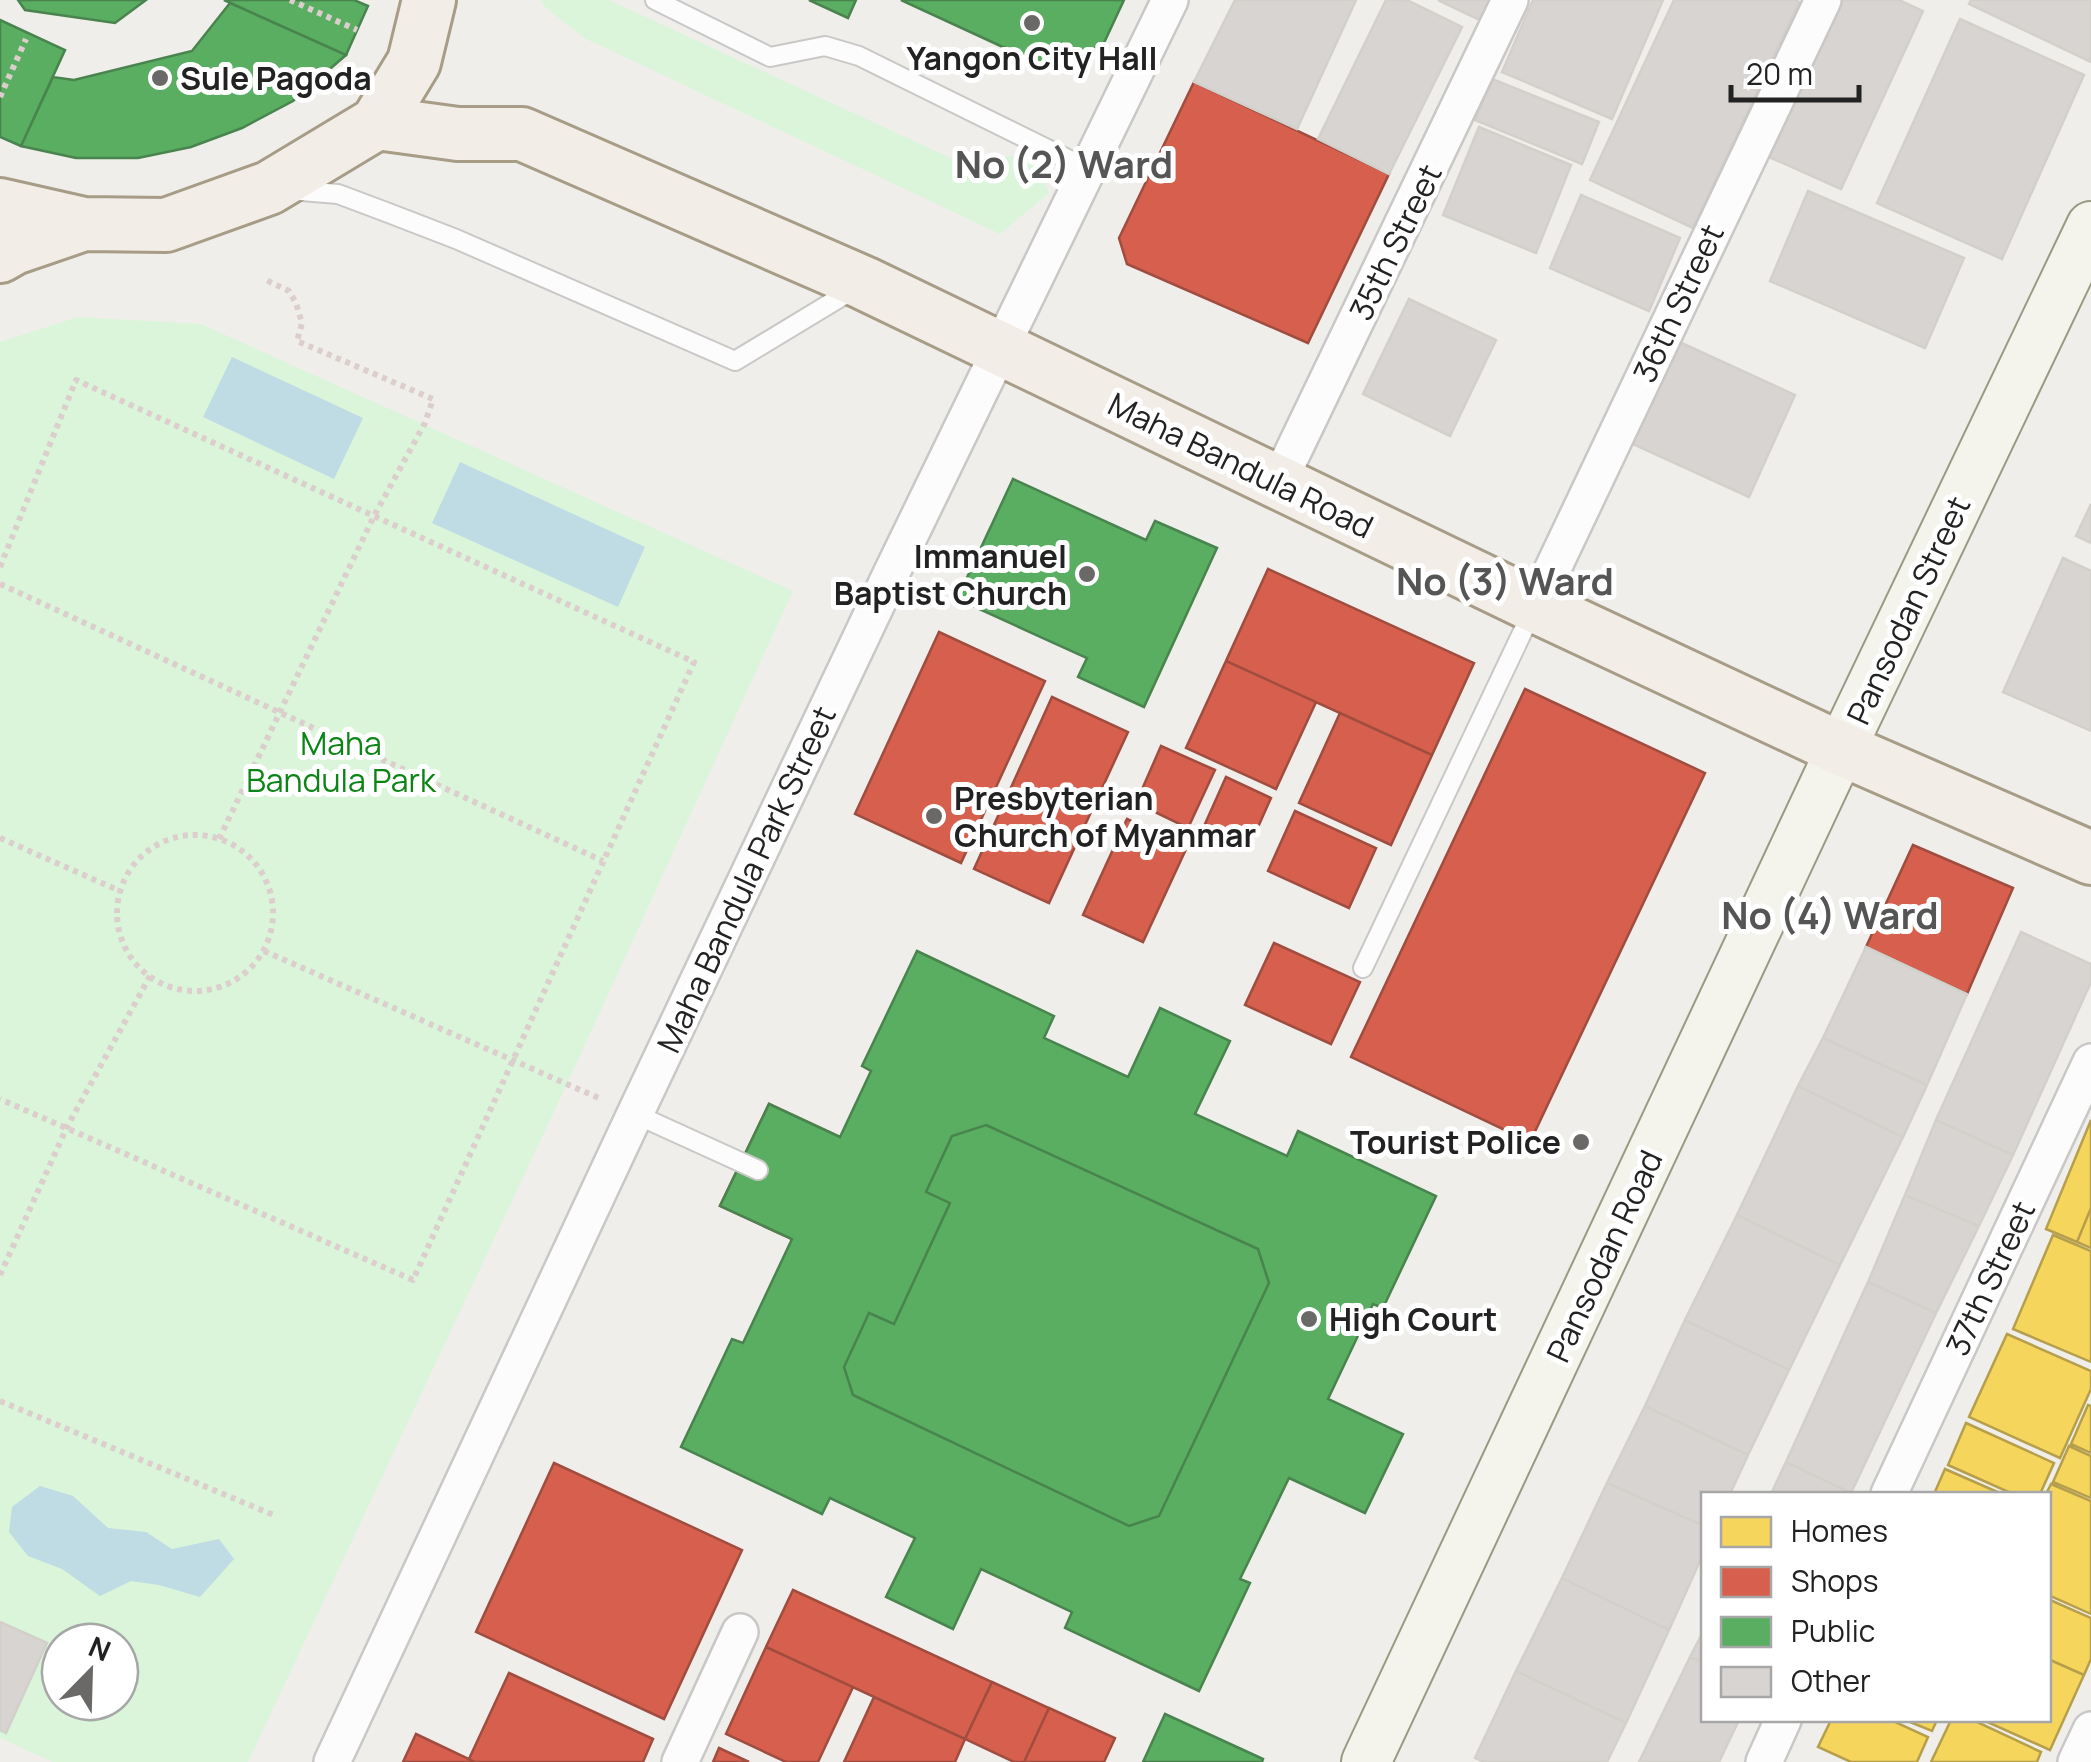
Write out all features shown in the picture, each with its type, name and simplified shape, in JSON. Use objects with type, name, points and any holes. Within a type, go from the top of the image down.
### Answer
[{"type":"main road","points":[[0,205],[84,224],[166,224],[269,188],[377,123],[414,62],[429,0]]},
{"type":"main road","name":"Maha Bandula Road","points":[[377,123],[458,134],[522,134],[864,283],[999,348],[1286,468],[1541,591],[1842,749],[2091,858]]},
{"type":"main road","points":[[0,256],[84,224]]},
{"type":"main road","name":"Pansodan Street","points":[[1842,749],[2091,226]]},
{"type":"main road","name":"Pansodan Road","points":[[1366,1762],[1842,749]]},
{"type":"street","name":"Maha Bandula Park Street","points":[[332,1762],[634,1114],[999,348],[1170,0]]},
{"type":"street","name":"35th Street","points":[[1286,468],[1510,0]]},
{"type":"street","name":"36th Street","points":[[1541,591],[1823,0]]},
{"type":"street","name":"37th Street","points":[[1890,1492],[2091,1062]]},
{"type":"street","points":[[680,1762],[740,1632]]},
{"type":"street","points":[[1764,1762],[1783,1722]]},
{"type":"street","points":[[2076,1762],[2091,1730]]},
{"type":"lane","points":[[655,0],[770,57],[825,46],[859,56],[1088,168]]},
{"type":"lane","points":[[269,188],[338,194],[456,239],[734,361],[864,283]]},
{"type":"lane","points":[[1363,968],[1541,591]]},
{"type":"lane","points":[[634,1114],[758,1170]]},
{"type":"path","points":[[290,0],[357,30]]},
{"type":"path","points":[[0,96],[26,39]]},
{"type":"path","points":[[219,839],[433,400],[296,341],[302,323],[296,303],[288,290],[266,280]]},
{"type":"path","points":[[0,567],[76,380],[694,662],[413,1280],[0,1099]]},
{"type":"path","points":[[0,584],[603,862]]},
{"type":"path","points":[[183,835],[208,836],[233,844],[253,860],[267,881],[274,905],[272,930],[264,951],[244,975],[222,987],[195,991],[169,987],[150,976],[128,954],[118,930],[116,904],[120,892],[138,858],[159,843],[183,835]]},
{"type":"path","points":[[0,838],[120,892]]},
{"type":"path","points":[[264,951],[634,1114]]},
{"type":"path","points":[[0,1274],[67,1127],[150,976]]},
{"type":"path","points":[[0,1400],[276,1516]]},
{"type":"green space","points":[[541,0],[609,0],[953,159],[1033,155],[1049,193],[1000,234],[584,38]]},
{"type":"green space","name":"Maha Bandula Park","points":[[78,317],[201,324],[793,591],[567,1084],[248,1762],[52,1762],[0,1738],[0,342]]},
{"type":"water","points":[[232,357],[363,418],[334,479],[203,417]]},
{"type":"water","points":[[460,462],[645,547],[618,607],[432,523]]},
{"type":"water","points":[[40,1486],[73,1496],[108,1528],[146,1532],[172,1549],[219,1539],[234,1559],[200,1597],[131,1581],[100,1596],[62,1569],[28,1556],[9,1532],[12,1507]]},
{"type":"building: Homes","points":[[2091,1120],[2091,1208],[2077,1242],[2046,1229]]},
{"type":"building: Homes","points":[[2091,1208],[2091,1248],[2077,1242]]},
{"type":"building: Homes","points":[[2053,1235],[2091,1251],[2091,1362],[2013,1329]]},
{"type":"building: Homes","points":[[2007,1334],[2091,1371],[2091,1389],[2060,1458],[1969,1417]]},
{"type":"building: Homes","points":[[2088,1405],[2091,1406],[2091,1453],[2071,1444]]},
{"type":"building: Homes","points":[[1966,1423],[2054,1463],[2041,1492],[2009,1492],[1948,1465]]},
{"type":"building: Homes","points":[[2069,1446],[2091,1456],[2091,1498],[2053,1482]]},
{"type":"building: Homes","points":[[1945,1469],[1997,1492],[1935,1492]]},
{"type":"building: Homes","points":[[2051,1484],[2091,1501],[2091,1614],[2051,1596],[2051,1492],[2047,1492]]},
{"type":"building: Homes","points":[[2051,1600],[2091,1618],[2091,1659],[2084,1675],[2051,1660]]},
{"type":"building: Homes","points":[[2051,1660],[2084,1675],[2050,1750],[1987,1722],[2051,1722]]},
{"type":"building: Homes","points":[[1830,1722],[1895,1722],[1928,1737],[1917,1762],[1851,1762],[1818,1747]]},
{"type":"building: Homes","points":[[1910,1722],[1936,1722],[1932,1731]]},
{"type":"building: Homes","points":[[1950,1722],[1977,1722],[2041,1752],[2037,1762],[1931,1762]]},
{"type":"building: Shops","points":[[1194,82],[1389,174],[1308,343],[1127,264],[1119,238]]},
{"type":"building: Shops","points":[[1268,569],[1474,663],[1432,755],[1226,661]]},
{"type":"building: Shops","points":[[939,632],[1045,681],[961,863],[855,814]]},
{"type":"building: Shops","points":[[1226,661],[1316,702],[1276,789],[1186,748]]},
{"type":"building: Shops","points":[[1525,689],[1705,773],[1530,1142],[1351,1057]]},
{"type":"building: Shops","points":[[1052,697],[1128,732],[1049,903],[974,869]]},
{"type":"building: Shops","points":[[1340,713],[1432,755],[1391,845],[1299,803]]},
{"type":"building: Shops","points":[[1161,746],[1215,770],[1188,828],[1136,803]]},
{"type":"building: Shops","points":[[1226,777],[1271,798],[1250,845],[1205,824]]},
{"type":"building: Shops","points":[[1295,811],[1376,848],[1349,908],[1268,871]]},
{"type":"building: Shops","points":[[1127,819],[1187,847],[1143,942],[1083,915]]},
{"type":"building: Shops","points":[[1913,845],[2013,888],[1967,994],[1866,947]]},
{"type":"building: Shops","points":[[1274,943],[1360,982],[1331,1044],[1245,1005]]},
{"type":"building: Shops","points":[[769,1104],[840,1137],[792,1239],[720,1206]]},
{"type":"building: Shops","points":[[554,1463],[742,1550],[664,1719],[476,1632]]},
{"type":"building: Shops","points":[[793,1590],[992,1682],[965,1739],[766,1647]]},
{"type":"building: Shops","points":[[766,1647],[853,1687],[818,1762],[786,1762],[726,1734]]},
{"type":"building: Shops","points":[[509,1673],[653,1739],[643,1762],[469,1759]]},
{"type":"building: Shops","points":[[992,1682],[1049,1708],[1024,1762],[1014,1762],[965,1739]]},
{"type":"building: Shops","points":[[874,1697],[965,1739],[955,1762],[844,1762]]},
{"type":"building: Shops","points":[[1049,1708],[1115,1738],[1104,1762],[1024,1762]]},
{"type":"building: Shops","points":[[416,1734],[469,1759],[475,1762],[403,1762]]},
{"type":"building: Shops","points":[[719,1748],[749,1762],[713,1762]]},
{"type":"building: Public","name":"Sule Pagoda","points":[[18,0],[146,0],[115,23],[25,10]]},
{"type":"building: Public","points":[[224,0],[354,0],[368,6],[346,55]]},
{"type":"building: Public","name":"Yangon City Hall","points":[[809,0],[856,0],[848,18]]},
{"type":"building: Public","name":"Yangon City Hall","points":[[901,0],[1124,0],[1103,45],[1044,66]]},
{"type":"building: Public","points":[[230,3],[346,55],[293,101],[242,128],[191,147],[138,158],[76,158],[21,146],[53,77],[74,80],[192,51]]},
{"type":"building: Public","points":[[0,20],[65,50],[21,146],[0,137]]},
{"type":"building: Public","name":"Immanuel Baptist Church","points":[[1013,479],[1146,540],[1155,521],[1217,548],[1144,707],[1078,677],[1087,658],[957,599]]},
{"type":"building: Public","name":"High Court","points":[[917,951],[1054,1016],[1044,1038],[1128,1077],[1160,1008],[1230,1041],[1195,1114],[1287,1156],[1298,1131],[1436,1196],[1383,1308],[1373,1304],[1328,1399],[1403,1434],[1365,1513],[1289,1478],[1240,1579],[1250,1583],[1199,1691],[1065,1628],[1072,1612],[981,1569],[953,1629],[886,1597],[915,1538],[830,1498],[822,1514],[681,1447],[732,1339],[743,1343],[792,1239],[720,1206],[769,1104],[840,1137],[871,1071],[862,1066]],"holes":[[[986,1125],[1258,1249],[1269,1283],[1159,1516],[1129,1526],[853,1395],[844,1367],[869,1313],[894,1324],[950,1203],[926,1192],[952,1136]]]},
{"type":"building: Public","points":[[986,1125],[1258,1249],[1269,1283],[1159,1516],[1129,1526],[853,1395],[844,1367],[869,1313],[894,1324],[950,1203],[926,1192],[952,1136]]},
{"type":"building: Public","points":[[1165,1714],[1263,1759],[1262,1762],[1143,1762]]},
{"type":"building: Other","points":[[1235,0],[1356,0],[1297,129],[1194,82]]},
{"type":"building: Other","points":[[1386,0],[1407,0],[1462,27],[1389,174],[1318,139]]},
{"type":"building: Other","points":[[1438,0],[1497,0],[1486,23]]},
{"type":"building: Other","points":[[1533,0],[1663,0],[1612,119],[1502,72]]},
{"type":"building: Other","points":[[1674,0],[1799,2],[1693,228],[1590,180]]},
{"type":"building: Other","points":[[1838,0],[1899,0],[1923,11],[1841,189],[1767,156]]},
{"type":"building: Other","points":[[1971,0],[2091,0],[2091,62],[1969,4]]},
{"type":"building: Other","points":[[1960,19],[2084,75],[2002,259],[1877,203]]},
{"type":"building: Other","points":[[1492,79],[1599,122],[1582,164],[1475,120]]},
{"type":"building: Other","points":[[1479,127],[1571,165],[1536,253],[1443,215]]},
{"type":"building: Other","points":[[1808,191],[1964,258],[1925,348],[1770,281]]},
{"type":"building: Other","points":[[1581,195],[1680,238],[1649,311],[1550,268]]},
{"type":"building: Other","points":[[1409,299],[1496,340],[1450,436],[1363,394]]},
{"type":"building: Other","points":[[1673,339],[1795,395],[1749,497],[1626,441]]},
{"type":"building: Other","points":[[2091,504],[2091,543],[2076,536]]},
{"type":"building: Other","points":[[2063,558],[2091,571],[2091,731],[2003,692]]},
{"type":"building: Other","points":[[2021,932],[2091,964],[2091,982],[2013,1155],[1936,1120]]},
{"type":"building: Other","points":[[1866,947],[1967,994],[1927,1085],[1823,1038]]},
{"type":"building: Other","points":[[1823,1038],[1927,1085],[1903,1137],[1798,1086]]},
{"type":"building: Other","points":[[1798,1086],[1903,1137],[1840,1265],[1737,1215]]},
{"type":"building: Other","points":[[1936,1120],[2013,1155],[1979,1226],[1905,1195]]},
{"type":"building: Other","points":[[1905,1195],[1979,1226],[1936,1313],[1868,1282]]},
{"type":"building: Other","points":[[1737,1215],[1840,1265],[1789,1370],[1685,1320]]},
{"type":"building: Other","points":[[1868,1282],[1936,1313],[1851,1492],[1786,1462]]},
{"type":"building: Other","points":[[1685,1320],[1789,1370],[1748,1455],[1645,1406]]},
{"type":"building: Other","points":[[1645,1406],[1748,1455],[1731,1492],[1701,1492],[1701,1525],[1607,1483]]},
{"type":"building: Other","points":[[1786,1462],[1849,1492],[1772,1492]]},
{"type":"building: Other","points":[[1607,1483],[1701,1525],[1701,1559],[1669,1630],[1562,1578]]},
{"type":"building: Other","points":[[1562,1578],[1669,1630],[1626,1723],[1516,1671]]},
{"type":"building: Other","points":[[0,1622],[40,1640],[40,1658],[6,1733],[0,1730]]},
{"type":"building: Other","points":[[1701,1636],[1701,1662],[1690,1657]]},
{"type":"building: Other","points":[[1690,1657],[1701,1662],[1701,1722],[1738,1722],[1719,1762],[1639,1762]]},
{"type":"building: Other","points":[[1516,1671],[1626,1723],[1607,1762],[1484,1762],[1475,1758]]},
{"type":"place","name":"Yangon City Hall","points":[[1032,23]]},
{"type":"place","name":"Sule Pagoda","points":[[160,78]]},
{"type":"place","name":"Immanuel Baptist Church","points":[[1087,574]]},
{"type":"place","name":"Presbyterian Church of Myanmar","points":[[934,816]]},
{"type":"place","name":"Tourist Police","points":[[1581,1142]]},
{"type":"place","name":"High Court","points":[[1309,1319]]},
{"type":"district","name":"No (2) Ward","points":[[1064,163]]},
{"type":"district","name":"No (3) Ward","points":[[1505,580]]},
{"type":"district","name":"No (4) Ward","points":[[1830,914]]}]
